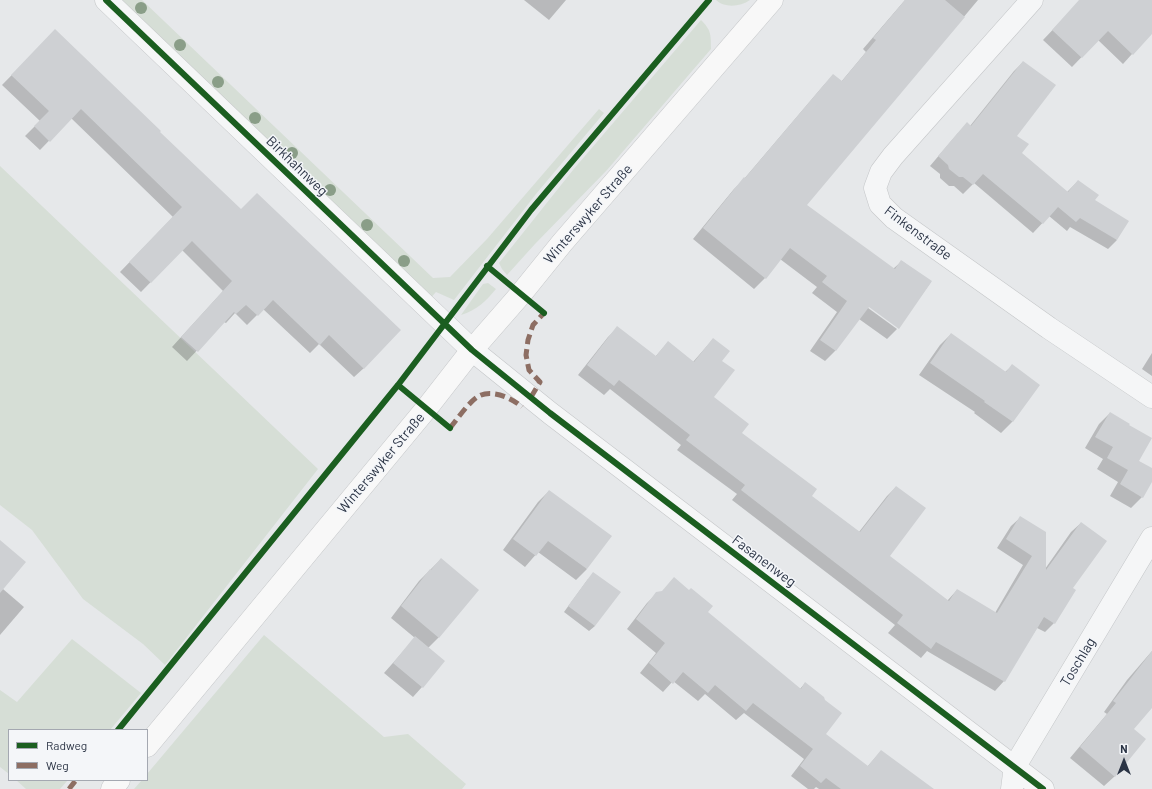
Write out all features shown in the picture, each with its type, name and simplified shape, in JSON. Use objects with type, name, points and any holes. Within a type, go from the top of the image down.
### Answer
[{"type":"street","name":"Birkhahnweg","points":[[106,0],[472,350]]},
{"type":"street","name":"Winterswyker Straße","points":[[148,745],[426,409],[472,350],[772,0]]},
{"type":"street","name":"Finkenstraße","points":[[1032,0],[894,156],[881,172],[875,188],[880,204],[894,218],[1049,328],[1152,397]]},
{"type":"street","name":"Fasanenweg","points":[[472,350],[569,427],[1015,766],[1043,789]]},
{"type":"street","name":"Toschlag","points":[[1012,789],[1015,766],[1152,538]]},
{"type":"street","points":[[112,789],[118,781]]},
{"type":"shaded area","points":[[118,0],[142,0],[433,278],[450,277],[487,239],[599,109],[604,113],[536,194],[454,300],[436,292],[428,301]]},
{"type":"shaded area","points":[[716,0],[750,0],[742,4],[732,6],[719,3]]},
{"type":"shaded area","points":[[701,20],[710,33],[711,49],[607,170],[507,275],[499,263],[573,170]]},
{"type":"shaded area","points":[[0,166],[318,469],[165,665],[143,644],[83,599],[32,530],[0,505]]},
{"type":"shaded area","points":[[488,283],[496,289],[481,305],[472,311],[461,315],[483,284]]},
{"type":"shaded area","points":[[264,635],[384,737],[408,734],[466,784],[462,789],[134,789],[141,781],[148,781],[148,773]]},
{"type":"shaded area","points":[[72,639],[141,693],[111,729],[8,729],[8,773],[0,767],[0,690],[17,702]]},
{"type":"shaded area","points":[[17,781],[67,781],[60,789],[26,789]]},
{"type":"building","points":[[905,0],[945,0],[965,17],[807,205],[895,269],[901,260],[932,281],[899,329],[869,307],[836,351],[820,340],[847,301],[822,282],[827,276],[790,248],[766,279],[703,228],[744,177],[745,178],[833,74],[842,81],[876,40],[873,38]]},
{"type":"building","points":[[1079,0],[1152,0],[1152,34],[1133,55],[1108,31],[1082,58],[1052,30]]},
{"type":"building","points":[[55,29],[241,209],[257,193],[401,330],[364,369],[329,335],[320,345],[273,300],[258,316],[246,305],[236,314],[234,312],[198,352],[181,337],[232,281],[192,241],[151,283],[129,262],[182,207],[81,109],[50,142],[34,126],[49,111],[11,75]]},
{"type":"building","points":[[1023,61],[1056,85],[1017,136],[1029,144],[1022,153],[1068,192],[1078,180],[1099,195],[1095,200],[1129,221],[1117,240],[1080,218],[1076,222],[1058,207],[1043,224],[983,174],[973,185],[949,169],[948,165],[938,156],[967,122],[971,126]]},
{"type":"building","points":[[617,326],[656,356],[668,341],[694,362],[713,338],[730,351],[722,361],[735,370],[714,397],[749,424],[742,433],[817,489],[812,496],[860,532],[896,486],[926,508],[890,556],[949,601],[957,589],[997,613],[1032,556],[1006,539],[1020,516],[1046,532],[1046,570],[1081,522],[1107,541],[1073,588],[1076,590],[1055,624],[1044,617],[1005,682],[936,642],[931,649],[897,623],[903,615],[741,490],[745,485],[686,440],[690,435],[619,380],[614,386],[587,365]]},
{"type":"building","points":[[951,333],[1006,372],[1012,364],[1040,385],[1013,422],[930,363]]},
{"type":"building","points":[[1110,412],[1152,438],[1139,461],[1152,468],[1152,482],[1143,498],[1120,484],[1128,470],[1107,458],[1113,447],[1095,437]]},
{"type":"building","points":[[549,490],[612,536],[587,569],[548,541],[536,556],[513,539]]},
{"type":"building","points":[[0,540],[26,562],[0,593]]},
{"type":"building","points":[[441,558],[479,590],[439,638],[401,606],[430,569],[431,570]]},
{"type":"building","points":[[593,572],[621,592],[595,626],[568,606]]},
{"type":"building","points":[[674,577],[689,590],[691,588],[713,606],[708,612],[801,689],[805,682],[842,713],[826,734],[868,766],[881,750],[934,789],[841,789],[826,778],[821,783],[800,766],[813,749],[753,703],[746,711],[715,685],[708,693],[683,672],[673,684],[649,663],[665,643],[636,619],[656,592],[662,591]]},
{"type":"building","points":[[415,636],[445,661],[423,688],[393,663]]},
{"type":"building","points":[[1152,651],[1152,708],[1134,729],[1146,739],[1115,777],[1080,747],[1116,703],[1113,701]]},
{"type":"marked path","points":[[531,397],[540,382],[529,370],[526,355],[528,340],[533,325],[544,313]]},
{"type":"marked path","points":[[450,428],[475,398],[484,394],[496,394],[502,396],[513,400],[522,407]]},
{"type":"marked path","points":[[69,789],[75,781]]},
{"type":"cycle path","points":[[106,0],[472,350],[550,413],[1043,789]]},
{"type":"cycle path","points":[[119,729],[398,385],[531,210],[709,0]]},
{"type":"cycle path","points":[[487,266],[544,313]]},
{"type":"cycle path","points":[[398,385],[450,428]]}]
